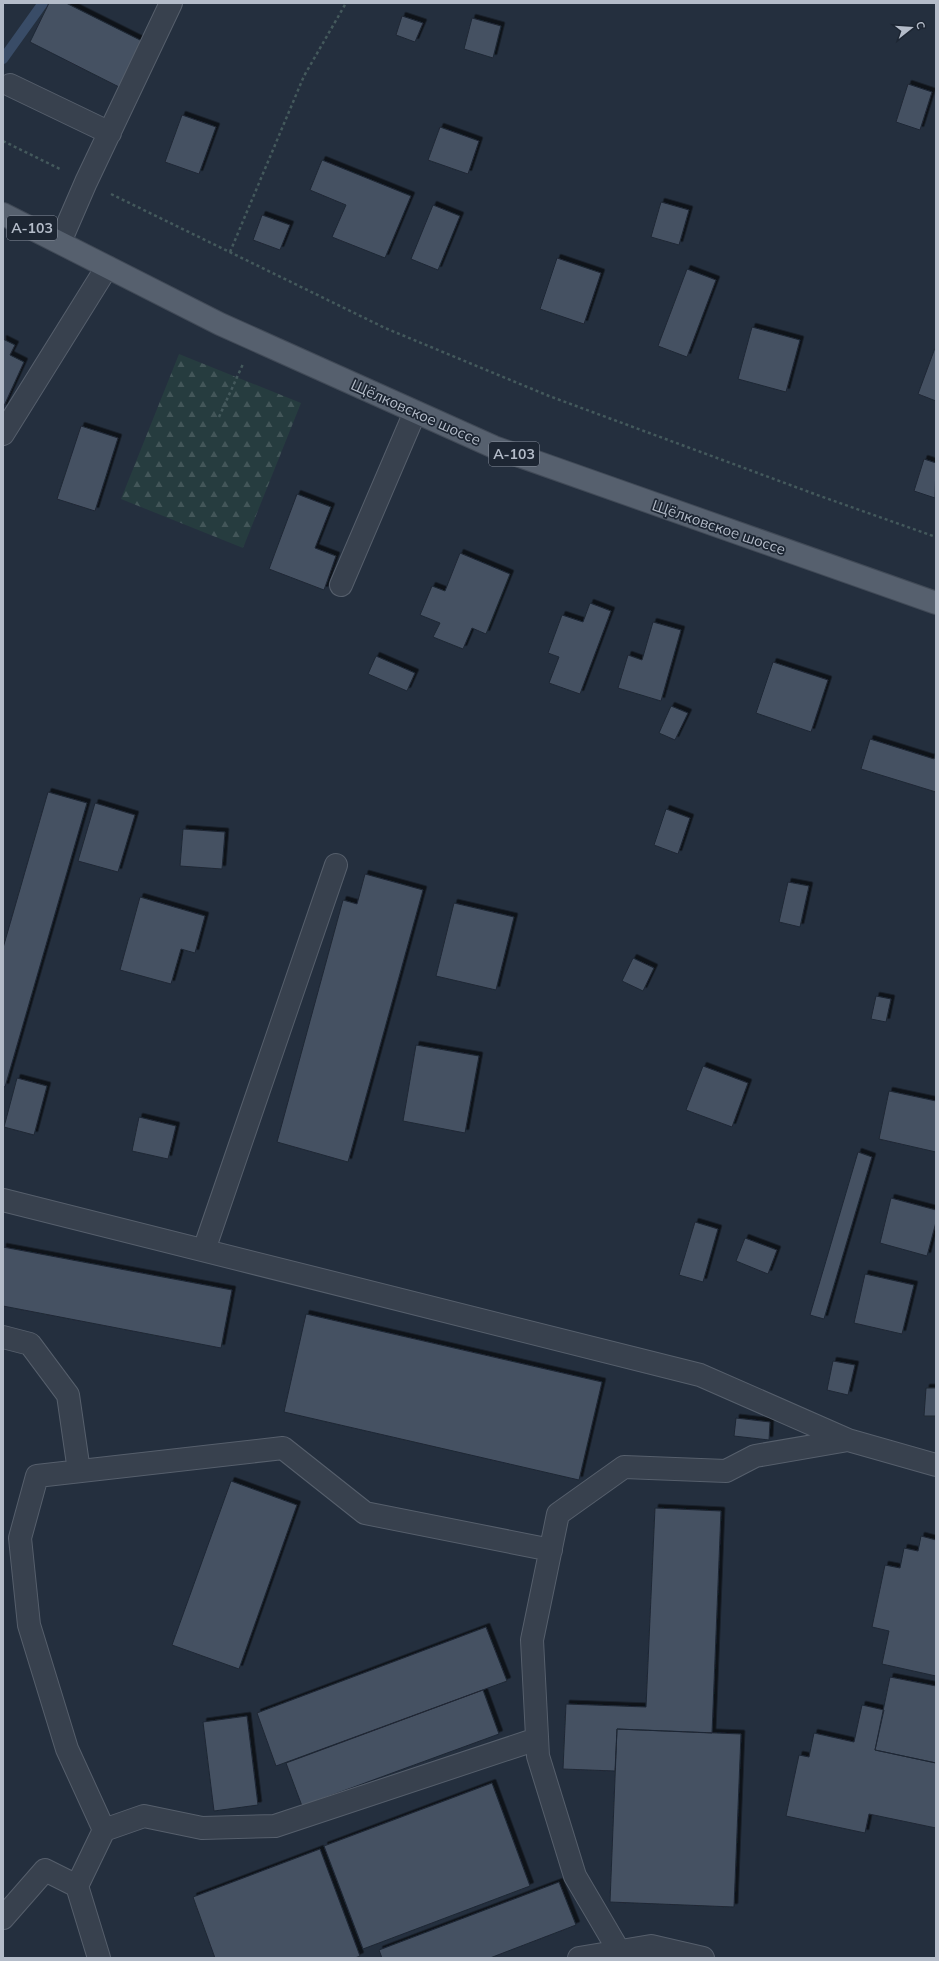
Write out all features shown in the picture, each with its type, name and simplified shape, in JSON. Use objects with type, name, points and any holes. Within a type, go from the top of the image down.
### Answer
[{"type":"main road","name":"Щёлковское шоссе","points":[[3,214],[220,324],[494,447],[936,603]]},
{"type":"lane","points":[[60,242],[86,182],[171,3]]},
{"type":"lane","points":[[10,85],[110,133]]},
{"type":"lane","points":[[3,434],[108,268]]},
{"type":"lane","points":[[341,585],[415,412]]},
{"type":"lane","points":[[204,1250],[336,865]]},
{"type":"lane","points":[[3,1200],[700,1375],[848,1440],[936,1465]]},
{"type":"lane","points":[[3,1337],[30,1344],[68,1395],[79,1471]]},
{"type":"lane","points":[[619,1951],[575,1876],[538,1756],[532,1640],[558,1514],[624,1467],[726,1471],[754,1456],[848,1440]]},
{"type":"lane","points":[[104,1830],[67,1749],[29,1625],[20,1538],[37,1476],[283,1448],[365,1513],[551,1550]]},
{"type":"lane","points":[[99,1958],[77,1886],[104,1830],[144,1816],[202,1828],[275,1826],[537,1739]]},
{"type":"lane","points":[[3,1918],[44,1870],[77,1886]]},
{"type":"lane","points":[[579,1958],[651,1946],[703,1958]]},
{"type":"path","points":[[230,252],[304,76],[346,3]]},
{"type":"path","points":[[3,141],[385,328],[548,396],[936,537]]},
{"type":"path","points":[[219,417],[244,361]]},
{"type":"green space","points":[[179,354],[301,403],[243,548],[121,499]]},
{"type":"building","points":[[49,3],[66,3],[146,43],[123,89],[30,42]]},
{"type":"building","points":[[402,16],[423,23],[415,42],[396,35]]},
{"type":"building","points":[[472,18],[501,26],[493,58],[464,49]]},
{"type":"building","points":[[908,84],[932,92],[920,130],[896,122]]},
{"type":"building","points":[[182,115],[216,127],[199,174],[165,162]]},
{"type":"building","points":[[440,127],[479,141],[468,174],[428,160]]},
{"type":"building","points":[[322,160],[411,196],[385,258],[332,237],[346,205],[310,190]]},
{"type":"building","points":[[661,202],[689,210],[679,245],[651,237]]},
{"type":"building","points":[[433,205],[460,216],[438,270],[411,259]]},
{"type":"building","points":[[262,215],[290,225],[280,250],[253,240]]},
{"type":"building","points":[[557,258],[601,273],[584,324],[540,309]]},
{"type":"building","points":[[687,269],[716,280],[687,357],[658,346]]},
{"type":"building","points":[[752,327],[800,340],[786,392],[738,379]]},
{"type":"building","points":[[3,339],[15,345],[10,355],[24,362],[3,408]]},
{"type":"building","points":[[935,348],[936,349],[936,401],[918,394]]},
{"type":"building","points":[[81,426],[118,438],[95,511],[57,499]]},
{"type":"building","points":[[924,459],[936,463],[935,498],[914,491]]},
{"type":"building","points":[[297,494],[331,507],[315,548],[336,556],[324,590],[269,569]]},
{"type":"building","points":[[460,553],[510,574],[486,634],[472,628],[463,649],[433,637],[440,623],[420,615],[432,586],[445,591]]},
{"type":"building","points":[[590,603],[611,611],[580,694],[549,683],[559,657],[548,653],[562,615],[583,622]]},
{"type":"building","points":[[653,622],[681,630],[661,701],[618,688],[628,655],[642,660]]},
{"type":"building","points":[[376,656],[415,673],[407,691],[368,674]]},
{"type":"building","points":[[773,662],[828,680],[811,732],[756,713]]},
{"type":"building","points":[[671,706],[688,713],[675,740],[659,733]]},
{"type":"building","points":[[870,739],[934,759],[936,752],[936,792],[861,769]]},
{"type":"building","points":[[48,792],[87,803],[5,1087],[3,1086],[3,948]]},
{"type":"building","points":[[95,803],[135,815],[118,872],[78,861]]},
{"type":"building","points":[[666,809],[690,818],[678,854],[654,845]]},
{"type":"building","points":[[183,829],[225,832],[222,869],[180,866]]},
{"type":"building","points":[[365,874],[423,890],[348,1162],[277,1142],[343,900],[357,904]]},
{"type":"building","points":[[788,882],[809,886],[800,927],[779,922]]},
{"type":"building","points":[[140,897],[205,916],[195,953],[181,949],[171,984],[120,970]]},
{"type":"building","points":[[454,903],[514,917],[496,990],[436,976]]},
{"type":"building","points":[[633,958],[654,968],[643,991],[622,981]]},
{"type":"building","points":[[876,996],[891,999],[886,1022],[871,1019]]},
{"type":"building","points":[[416,1045],[479,1056],[465,1133],[403,1121]]},
{"type":"building","points":[[703,1066],[748,1083],[732,1127],[686,1110]]},
{"type":"building","points":[[17,1078],[47,1086],[34,1135],[4,1127]]},
{"type":"building","points":[[889,1091],[936,1101],[936,1152],[879,1139]]},
{"type":"building","points":[[139,1117],[176,1126],[168,1159],[132,1151]]},
{"type":"building","points":[[858,1152],[872,1157],[824,1319],[810,1315]]},
{"type":"building","points":[[891,1198],[936,1210],[936,1222],[927,1256],[880,1243]]},
{"type":"building","points":[[695,1222],[718,1229],[703,1282],[679,1275]]},
{"type":"building","points":[[745,1238],[777,1250],[768,1274],[736,1261]]},
{"type":"building","points":[[3,1247],[232,1290],[221,1348],[3,1306]]},
{"type":"building","points":[[865,1274],[914,1285],[902,1334],[854,1323]]},
{"type":"building","points":[[306,1314],[602,1382],[579,1480],[284,1412]]},
{"type":"building","points":[[833,1361],[855,1365],[848,1395],[827,1390]]},
{"type":"building","points":[[926,1388],[936,1388],[936,1416],[924,1416]]},
{"type":"building","points":[[736,1418],[770,1422],[769,1440],[734,1436]]},
{"type":"building","points":[[231,1481],[297,1505],[239,1669],[172,1645]]},
{"type":"building","points":[[655,1508],[721,1511],[712,1733],[617,1729],[615,1771],[563,1769],[566,1704],[646,1707]]},
{"type":"building","points":[[921,1536],[936,1540],[936,1676],[882,1664],[889,1631],[872,1627],[885,1565],[900,1568],[904,1548],[918,1551]]},
{"type":"building","points":[[486,1627],[507,1681],[276,1766],[257,1713]]},
{"type":"building","points":[[890,1677],[936,1686],[936,1763],[875,1750]]},
{"type":"building","points":[[483,1690],[499,1734],[302,1806],[286,1763]]},
{"type":"building","points":[[862,1705],[884,1710],[875,1750],[936,1763],[936,1828],[869,1814],[865,1833],[786,1816],[799,1755],[809,1757],[814,1733],[854,1742]]},
{"type":"building","points":[[247,1716],[258,1805],[214,1811],[203,1722]]},
{"type":"building","points":[[617,1729],[741,1734],[734,1907],[610,1902]]},
{"type":"building","points":[[492,1783],[530,1886],[363,1949],[324,1846]]},
{"type":"building","points":[[320,1849],[360,1956],[355,1958],[215,1958],[193,1897]]},
{"type":"building","points":[[559,1882],[576,1925],[490,1958],[382,1958],[379,1950]]},
{"type":"waterway","points":[[3,59],[43,3]]}]
